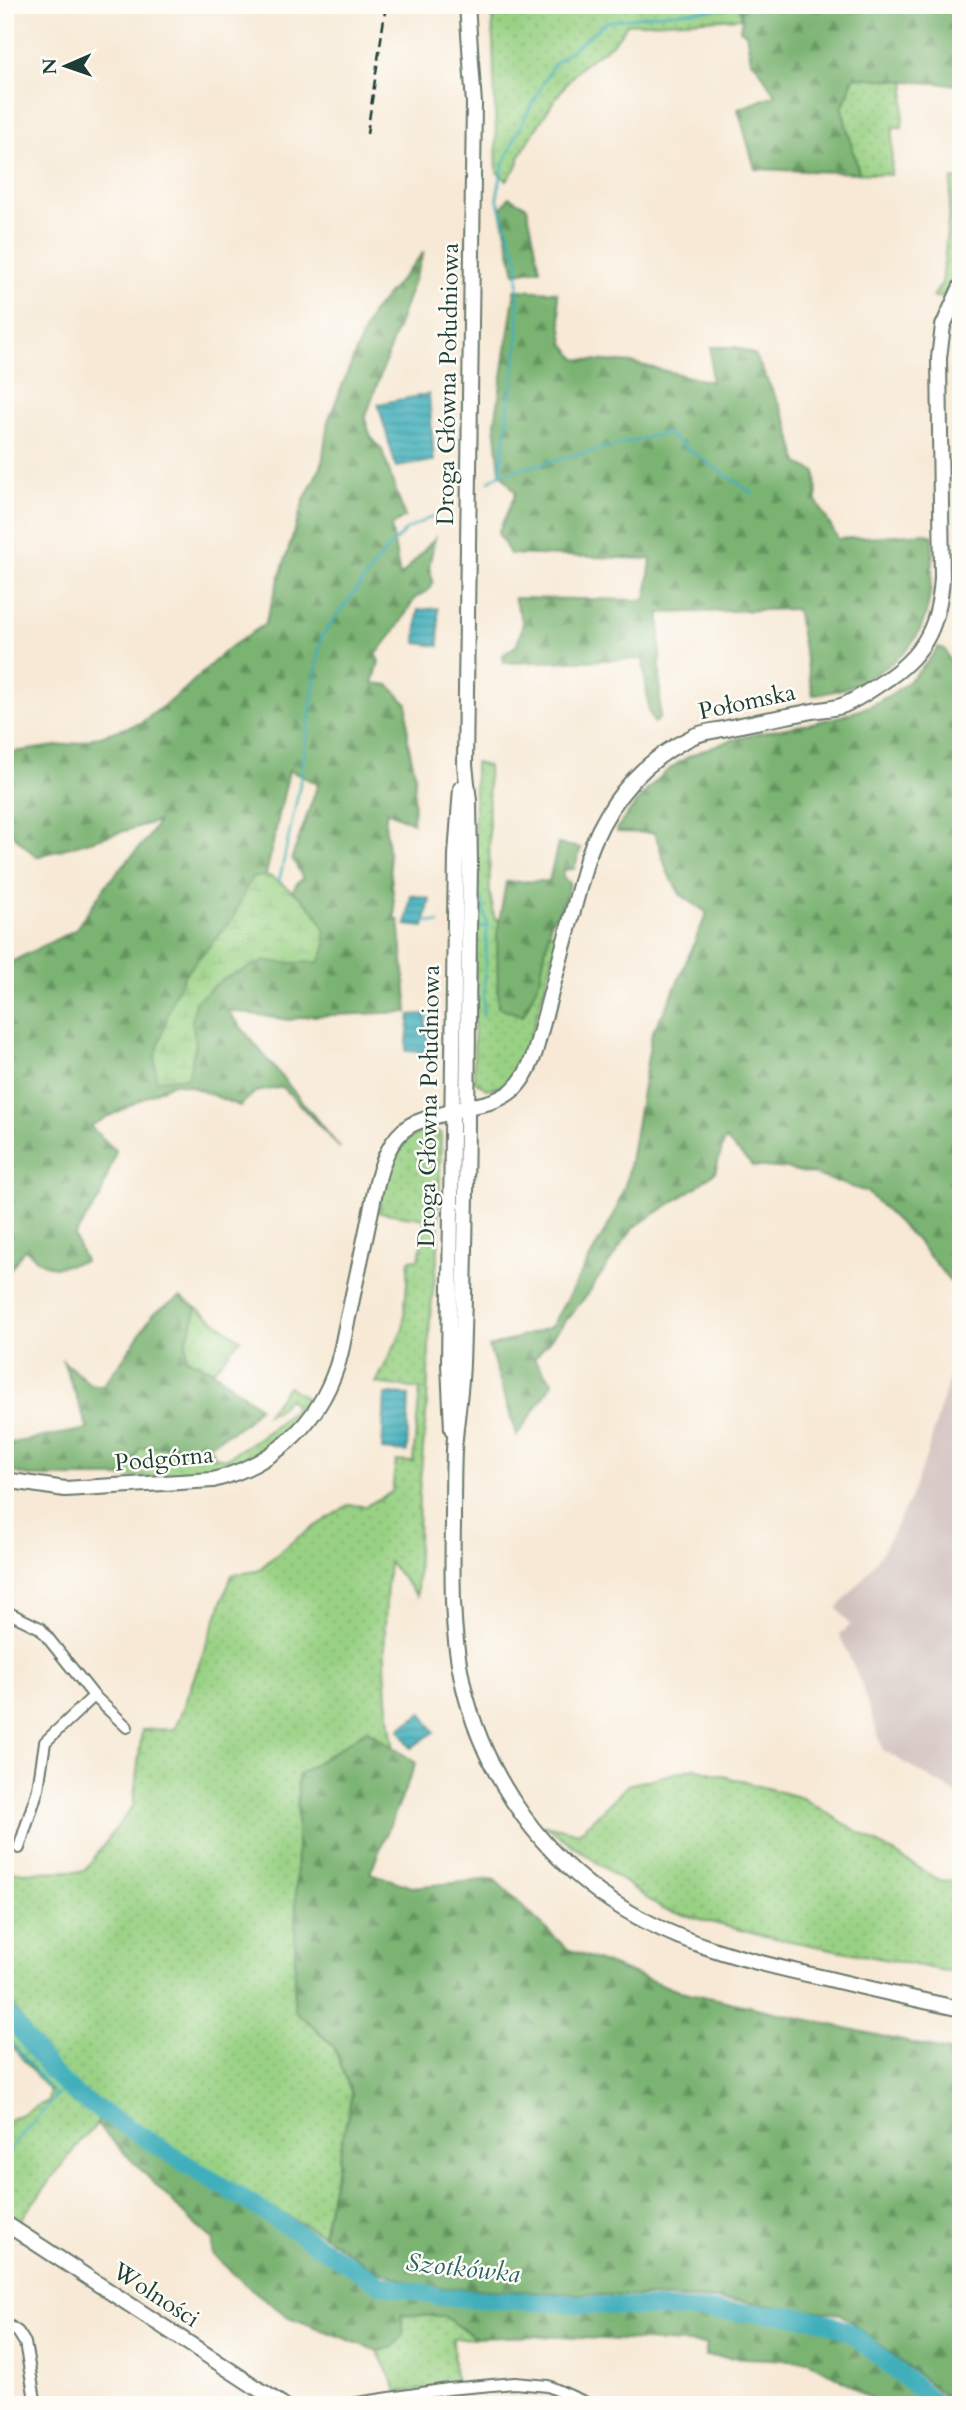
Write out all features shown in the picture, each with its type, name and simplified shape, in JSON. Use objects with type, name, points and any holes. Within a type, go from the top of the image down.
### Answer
[{"type":"main road","name":"Droga Główna Południowa","points":[[454,1448],[462,1366],[470,865],[469,801],[465,765],[474,118],[467,5]]},
{"type":"main road","name":"Połomska","points":[[369,1220],[384,1160],[398,1136],[408,1126],[422,1119],[467,1106],[490,1103],[504,1097],[525,1075],[535,1052],[579,884],[596,834],[617,798],[646,768],[695,735],[842,706],[870,691],[905,666],[923,646],[934,625],[942,578],[939,358],[943,326],[961,286]]},
{"type":"main road","name":"Droga Główna Południowa","points":[[465,765],[459,800],[456,855],[449,1364],[454,1448],[453,1593],[463,1682],[482,1742],[498,1775],[526,1819],[550,1849],[612,1902],[649,1924],[681,1938],[768,1966],[961,2009]]},
{"type":"main road","name":"Podgórna","points":[[5,1480],[65,1489],[194,1483],[232,1475],[271,1455],[308,1423],[329,1386],[337,1366],[369,1220]]},
{"type":"main road","name":"Wolności","points":[[5,2223],[283,2405]]},
{"type":"street","points":[[5,1611],[40,1628],[94,1696],[127,1727]]},
{"type":"street","points":[[19,1848],[38,1789],[45,1742],[94,1696]]},
{"type":"street","points":[[5,2323],[18,2332],[25,2343],[36,2405]]},
{"type":"street","points":[[345,2405],[448,2389],[515,2383],[548,2386],[591,2405]]},
{"type":"shaded area","points":[[961,1336],[961,1796],[883,1750],[861,1683],[839,1634],[850,1625],[837,1608],[862,1580],[884,1549],[910,1499],[927,1454]]},
{"type":"green space","points":[[492,5],[739,5],[742,18],[627,24],[609,46],[584,64],[569,81],[539,124],[507,180],[497,172]]},
{"type":"green space","points":[[739,5],[961,5],[961,85],[854,77],[842,109],[859,173],[755,169],[738,109],[775,95],[751,60],[746,33],[740,30],[742,18]]},
{"type":"green space","points":[[854,76],[906,81],[902,127],[893,127],[891,175],[859,173],[842,109]]},
{"type":"green space","points":[[952,179],[961,180],[961,269],[942,297],[933,297],[942,283]]},
{"type":"green space","points":[[509,197],[527,207],[540,269],[515,273],[501,210]]},
{"type":"green space","points":[[424,252],[365,419],[371,437],[382,450],[405,517],[391,526],[400,577],[435,538],[429,567],[433,581],[430,589],[415,598],[376,655],[379,662],[373,683],[389,685],[407,704],[408,742],[415,774],[413,823],[387,811],[385,822],[396,920],[399,920],[408,1012],[309,1016],[289,1020],[227,1010],[340,1148],[283,1087],[255,1092],[240,1106],[190,1086],[173,1083],[90,1126],[116,1151],[100,1198],[74,1236],[85,1261],[52,1267],[25,1249],[7,1274],[5,965],[75,930],[109,881],[148,838],[158,821],[36,857],[5,827],[5,753],[78,743],[141,723],[184,690],[226,650],[265,624],[304,500],[322,464],[328,421],[371,314]],"holes":[[[289,770],[318,784],[292,858],[303,879],[291,893],[264,884]]]},
{"type":"green space","points":[[515,290],[557,292],[564,343],[576,359],[633,363],[711,382],[711,347],[736,347],[755,355],[787,421],[798,463],[816,472],[817,502],[838,539],[925,533],[933,536],[929,602],[923,623],[905,651],[862,681],[813,695],[796,609],[660,613],[660,718],[654,723],[649,712],[643,659],[504,663],[503,655],[517,645],[523,623],[514,598],[646,600],[651,559],[510,554],[498,533],[516,493],[500,472],[495,423]]},
{"type":"green space","points":[[938,647],[945,649],[951,665],[957,710],[961,710],[961,1294],[916,1240],[867,1192],[816,1175],[753,1166],[725,1139],[715,1172],[633,1228],[587,1295],[534,1359],[553,1383],[517,1436],[489,1347],[551,1327],[614,1215],[627,1179],[652,1033],[669,1002],[707,913],[680,894],[667,871],[655,833],[617,832],[618,827],[642,796],[679,762],[723,743],[823,721],[885,698],[913,677]]},
{"type":"green space","points":[[475,763],[488,766],[490,894],[495,920],[507,915],[559,936],[524,1061],[503,1086],[486,1089],[474,1080]]},
{"type":"green space","points":[[558,844],[581,848],[574,869],[563,870],[563,878],[570,883],[561,909],[551,922],[540,979],[523,1016],[498,1007],[497,934],[506,882],[549,881]]},
{"type":"green space","points":[[270,876],[306,902],[320,920],[326,941],[319,962],[264,961],[221,980],[195,1002],[192,1021],[196,1043],[188,1077],[156,1080],[155,1058],[173,998],[185,974],[232,920],[252,877]]},
{"type":"green space","points":[[426,1129],[441,1133],[438,1253],[430,1316],[427,1403],[419,1495],[417,1596],[389,1562],[385,1656],[387,1702],[394,1749],[367,1730],[294,2009],[333,2045],[352,2094],[323,2235],[247,2195],[103,2108],[69,2082],[43,2053],[5,1991],[5,1859],[14,1872],[84,1871],[133,1806],[142,1730],[175,1729],[232,1575],[257,1571],[297,1538],[348,1505],[366,1506],[392,1492],[396,1461],[413,1462],[420,1389],[376,1383],[403,1329],[409,1260],[419,1259],[425,1219],[378,1212],[387,1174],[405,1141]]},
{"type":"green space","points":[[180,1297],[197,1308],[186,1342],[187,1358],[213,1371],[259,1407],[245,1423],[209,1445],[140,1448],[124,1477],[33,1477],[5,1470],[5,1444],[88,1429],[63,1361],[90,1384],[102,1386],[153,1314]]},
{"type":"green space","points":[[197,1308],[240,1339],[213,1371],[187,1358],[186,1342]]},
{"type":"green space","points":[[288,1386],[313,1403],[285,1433],[252,1459],[227,1470],[202,1475],[124,1477],[140,1448],[209,1445],[215,1457],[225,1459],[272,1428],[296,1406],[288,1398],[276,1411],[267,1414]]},
{"type":"green space","points":[[367,1730],[416,1763],[370,1873],[412,1887],[494,1879],[567,1949],[676,1990],[961,2054],[961,2405],[956,2405],[841,2314],[737,2301],[424,2287],[375,2270],[323,2235],[352,2094],[333,2045],[294,2010],[298,1775]]},
{"type":"green space","points":[[695,1768],[802,1798],[939,1880],[961,1882],[961,1974],[759,1935],[662,1909],[543,1824],[579,1833],[628,1785]]},
{"type":"green space","points":[[5,2012],[54,2080],[100,2116],[97,2125],[82,2139],[17,2224],[5,2216],[5,2122],[48,2101],[50,2092],[5,2038]]},
{"type":"green space","points":[[100,2116],[375,2289],[438,2301],[818,2323],[850,2338],[932,2405],[878,2405],[854,2387],[808,2361],[705,2356],[707,2344],[540,2336],[476,2338],[444,2316],[401,2315],[404,2334],[393,2347],[377,2351],[287,2316],[245,2284],[212,2254],[213,2240],[97,2125]]},
{"type":"green space","points":[[401,2315],[444,2316],[476,2338],[453,2339],[455,2385],[398,2392],[377,2351],[393,2347]]},
{"type":"water","points":[[429,394],[434,461],[396,467],[378,404]]},
{"type":"water","points":[[438,608],[439,646],[416,643],[418,610]]},
{"type":"water","points":[[411,895],[430,899],[424,927],[406,925]]},
{"type":"water","points":[[425,1014],[429,1052],[406,1051],[410,1015]]},
{"type":"water","points":[[385,1394],[409,1395],[407,1452],[382,1450]]},
{"type":"water","points":[[422,1713],[434,1732],[411,1748],[399,1729]]},
{"type":"waterway","points":[[500,474],[518,341],[518,260],[497,197],[503,165],[521,125],[553,65],[606,22],[731,8]]},
{"type":"waterway","points":[[489,481],[500,474],[665,433],[752,493]]},
{"type":"waterway","points":[[279,882],[299,789],[321,637],[387,549],[406,530],[447,509]]},
{"type":"waterway","points":[[481,898],[487,924],[483,1016]]},
{"type":"waterway","points":[[424,921],[439,923]]},
{"type":"waterway","points":[[478,926],[487,927]]},
{"type":"waterway","points":[[427,1019],[437,1013]]},
{"type":"waterway","name":"Szotkówka","points":[[5,2010],[50,2070],[77,2096],[380,2284],[439,2297],[767,2314],[811,2319],[832,2324],[852,2334],[938,2405]]},
{"type":"waterway","points":[[5,2035],[56,2096]]},
{"type":"waterway","points":[[5,2154],[65,2086]]},
{"type":"railway","points":[[367,134],[386,5]]}]
